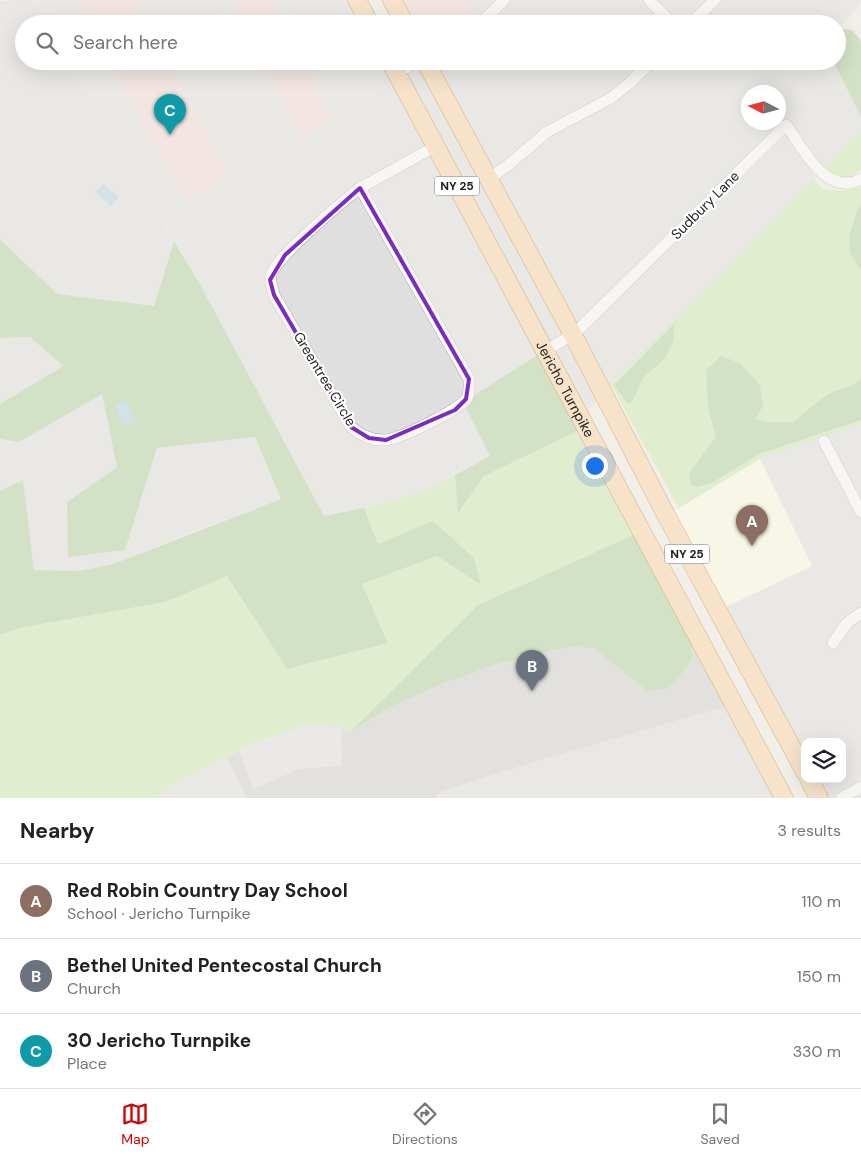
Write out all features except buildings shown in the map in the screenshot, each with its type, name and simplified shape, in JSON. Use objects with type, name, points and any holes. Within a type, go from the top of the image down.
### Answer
[{"type":"main road","points":[[357,0],[365,15]]},
{"type":"main road","points":[[392,0],[400,15]]},
{"type":"main road","name":"Jericho Turnpike","points":[[395,70],[784,798]]},
{"type":"main road","name":"NY 25","points":[[430,70],[801,765]]},
{"type":"main road","points":[[811,783],[819,798]]},
{"type":"street","points":[[489,15],[504,0]]},
{"type":"street","points":[[650,0],[665,15]]},
{"type":"street","points":[[699,15],[715,0]]},
{"type":"street","points":[[488,179],[507,166],[547,132],[611,98],[643,70]]},
{"type":"street","name":"Sudbury Lane","points":[[546,350],[573,335],[786,125],[824,176],[836,183],[848,184],[861,179]]},
{"type":"street","name":"Greentree Circle","points":[[360,188],[469,379],[470,391],[466,399],[454,410],[417,428],[386,440],[369,438],[350,427],[274,294],[270,280],[274,269],[285,255],[338,205],[360,188],[436,146]]},
{"type":"street","points":[[824,441],[856,491],[861,512]]},
{"type":"street","points":[[833,643],[847,623],[861,613]]},
{"type":"street","points":[[841,798],[861,787]]},
{"type":"highlighted area","points":[[360,188],[469,379],[466,399],[455,410],[386,440],[369,438],[351,427],[274,295],[270,280],[285,255]]},
{"type":"shaded area","points":[[31,0],[40,15],[15,15],[15,70],[72,70],[174,241],[154,306],[57,294],[0,239],[0,2]]},
{"type":"shaded area","points":[[31,0],[359,0],[366,15],[40,15]]},
{"type":"shaded area","points":[[31,0],[89,0],[77,6],[82,15],[40,15]]},
{"type":"shaded area","points":[[135,0],[233,0],[240,15],[143,15]]},
{"type":"shaded area","points":[[273,0],[355,0],[363,15],[280,15]]},
{"type":"shaded area","points":[[394,0],[465,0],[478,15],[402,15]]},
{"type":"shaded area","points":[[465,0],[861,0],[861,4],[846,20],[846,15],[478,15]]},
{"type":"shaded area","points":[[72,70],[383,70],[352,107],[302,138],[184,256]]},
{"type":"shaded area","points":[[72,70],[112,70],[186,201],[228,176],[173,70],[268,70],[302,138],[184,256]]},
{"type":"shaded area","points":[[308,70],[393,70],[399,82],[332,119]]},
{"type":"shaded area","points":[[404,70],[838,70],[861,117],[861,131],[581,417],[490,456],[418,493],[364,508],[324,516],[184,256],[302,138]]},
{"type":"shaded area","points":[[561,137],[588,166],[614,212],[543,280],[497,195]]},
{"type":"shaded area","points":[[33,337],[63,366],[0,404],[0,338]]},
{"type":"shaded area","points":[[102,393],[117,467],[67,502],[125,550],[157,448],[255,437],[281,499],[186,534],[113,564],[79,571],[34,570],[23,481],[0,491],[0,439],[19,442]]},
{"type":"shaded area","points":[[861,424],[861,798],[819,798],[811,783],[846,783],[846,738],[801,738],[801,765],[717,611],[812,566],[760,459]]},
{"type":"shaded area","points":[[760,459],[812,566],[723,608],[671,513]]},
{"type":"shaded area","points":[[688,618],[734,704],[537,761],[439,792],[437,798],[154,798],[171,786],[239,750],[301,728],[334,725],[350,732],[393,706],[439,685],[494,665],[551,651],[580,646],[595,649],[647,691],[679,678],[693,657]]},
{"type":"shaded area","points":[[734,704],[784,798],[440,798],[439,792],[537,761]]},
{"type":"shaded area","points":[[304,725],[341,727],[342,766],[299,769],[253,790],[239,750]]},
{"type":"shaded area","points":[[226,756],[247,798],[154,798],[171,786]]},
{"type":"green space","points":[[846,29],[852,30],[861,41],[861,117],[838,70],[846,70]]},
{"type":"green space","points":[[861,131],[861,170],[851,176],[842,178],[829,173],[825,168]]},
{"type":"green space","points":[[814,179],[822,189],[839,191],[861,187],[861,424],[760,459],[679,508],[611,385]]},
{"type":"green space","points":[[861,205],[861,270],[850,253],[849,236],[858,208]]},
{"type":"green space","points":[[0,239],[57,294],[154,306],[174,241],[200,284],[324,516],[364,508],[378,544],[433,521],[474,558],[481,585],[437,556],[362,584],[388,643],[287,669],[227,576],[165,602],[19,628],[0,635],[0,491],[23,480],[34,570],[79,571],[113,564],[281,499],[255,437],[157,448],[125,550],[68,557],[67,502],[117,467],[102,394],[19,442],[0,439],[0,404],[63,366],[30,337],[0,338]]},
{"type":"green space","points":[[675,323],[673,342],[665,358],[643,378],[632,402],[627,403],[614,385]]},
{"type":"green space","points":[[546,350],[586,427],[484,476],[458,514],[455,475],[490,456],[463,402]]},
{"type":"green space","points":[[721,356],[740,363],[760,385],[763,406],[755,419],[766,422],[794,422],[829,394],[849,387],[861,379],[861,420],[759,454],[712,483],[696,487],[691,485],[689,473],[716,437],[708,407],[706,370]]},
{"type":"green space","points":[[586,427],[642,531],[478,605],[350,732],[334,725],[307,727],[263,740],[226,756],[241,798],[0,798],[0,635],[19,628],[165,602],[227,576],[287,669],[388,643],[362,584],[437,556],[480,584],[474,558],[378,544],[364,508],[418,493],[455,475],[459,514],[484,476]]},
{"type":"green space","points":[[642,531],[688,618],[693,657],[679,678],[667,689],[647,691],[595,649],[579,646],[494,665],[439,685],[393,706],[350,732],[478,605]]},
{"type":"water","points":[[103,184],[119,197],[111,206],[95,192]]},
{"type":"water","points":[[127,400],[135,422],[123,426],[116,405]]},
{"type":"place","name":"30 Jericho Turnpike","points":[[170,135]]},
{"type":"place","name":"Red Robin Country Day School","points":[[752,546]]},
{"type":"place","name":"Bethel United Pentecostal Church","points":[[532,691]]}]
